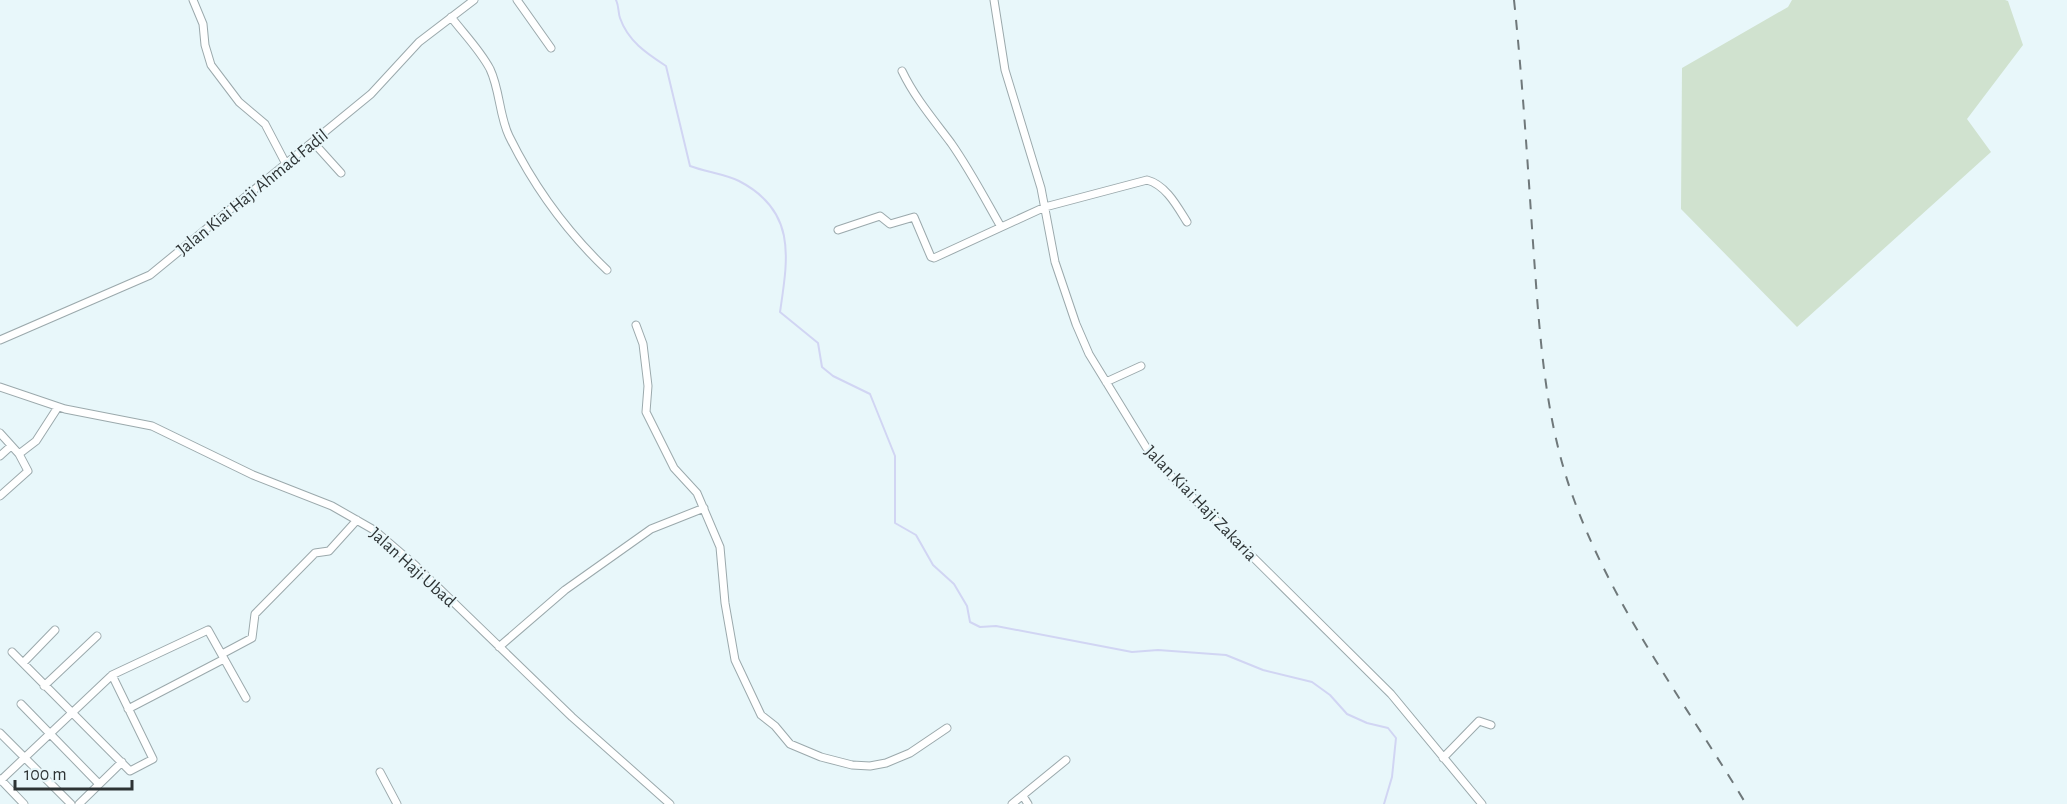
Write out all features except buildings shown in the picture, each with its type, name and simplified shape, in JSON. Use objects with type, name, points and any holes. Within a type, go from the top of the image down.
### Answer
[{"type":"street","points":[[193,0],[203,24],[205,45],[211,65],[239,102],[265,124],[285,164]]},
{"type":"street","name":"Jalan Kiai Haji Ahmad Fadil","points":[[0,340],[150,275],[371,93],[397,63],[474,0]]},
{"type":"street","points":[[517,0],[551,48]]},
{"type":"street","name":"Jalan Kiai Haji Zakaria","points":[[994,0],[1005,70],[1030,148],[1045,207],[1055,262],[1089,354],[1157,461],[1390,694],[1482,804]]},
{"type":"street","points":[[451,17],[476,47],[491,70],[509,135],[552,211],[582,246],[607,270]]},
{"type":"street","points":[[902,71],[915,97],[964,162],[1001,227]]},
{"type":"street","points":[[313,142],[341,173]]},
{"type":"street","points":[[838,230],[880,216],[890,224],[915,217],[933,258],[1045,207],[1147,180],[1157,183],[1176,204],[1187,222]]},
{"type":"street","points":[[636,326],[643,344],[648,386],[646,412],[674,468],[697,493],[722,554],[725,603],[740,674],[761,715],[775,726],[790,744],[821,757],[870,766],[886,763],[910,753],[947,729]]},
{"type":"street","points":[[1106,382],[1141,366]]},
{"type":"street","name":"Jalan Haji Ubad","points":[[0,387],[58,407],[152,426],[254,475],[332,506],[374,530],[416,566],[637,777],[670,804]]},
{"type":"street","points":[[19,454],[36,441],[58,407]]},
{"type":"street","points":[[0,433],[19,454],[28,471],[0,496]]},
{"type":"street","points":[[0,456],[12,446]]},
{"type":"street","points":[[499,647],[565,590],[651,529],[704,508]]},
{"type":"street","points":[[128,709],[223,657],[252,638],[255,614],[315,553],[329,551],[357,520]]},
{"type":"street","points":[[23,663],[56,630]]},
{"type":"street","points":[[24,804],[0,780],[112,675],[208,630],[246,698]]},
{"type":"street","points":[[44,686],[97,636]]},
{"type":"street","points":[[12,652],[130,771],[153,759],[112,675]]},
{"type":"street","points":[[21,704],[99,784]]},
{"type":"street","points":[[1443,758],[1479,722],[1491,725]]},
{"type":"street","points":[[0,733],[71,804]]},
{"type":"street","points":[[1012,804],[1066,760]]},
{"type":"street","points":[[79,804],[122,762]]},
{"type":"street","points":[[380,772],[397,804]]},
{"type":"street","points":[[1023,796],[1028,804]]},
{"type":"green space","points":[[1792,0],[2005,0],[2008,1],[2023,45],[1967,119],[1991,152],[1797,327],[1681,209],[1682,68],[1788,7]]},
{"type":"waterway","points":[[616,0],[623,26],[633,40],[666,66],[690,166],[739,181],[758,193],[780,221],[786,255],[780,312],[818,343],[822,367],[833,376],[870,394],[895,456],[895,523],[916,535],[933,565],[954,584],[967,606],[970,622],[980,627],[996,626],[1132,652],[1158,650],[1226,655],[1263,670],[1312,682],[1330,695],[1347,714],[1367,723],[1388,728],[1396,738],[1392,777],[1384,804]]},
{"type":"railway","points":[[1514,0],[1545,378],[1564,468],[1589,538],[1629,617],[1746,804]]}]
